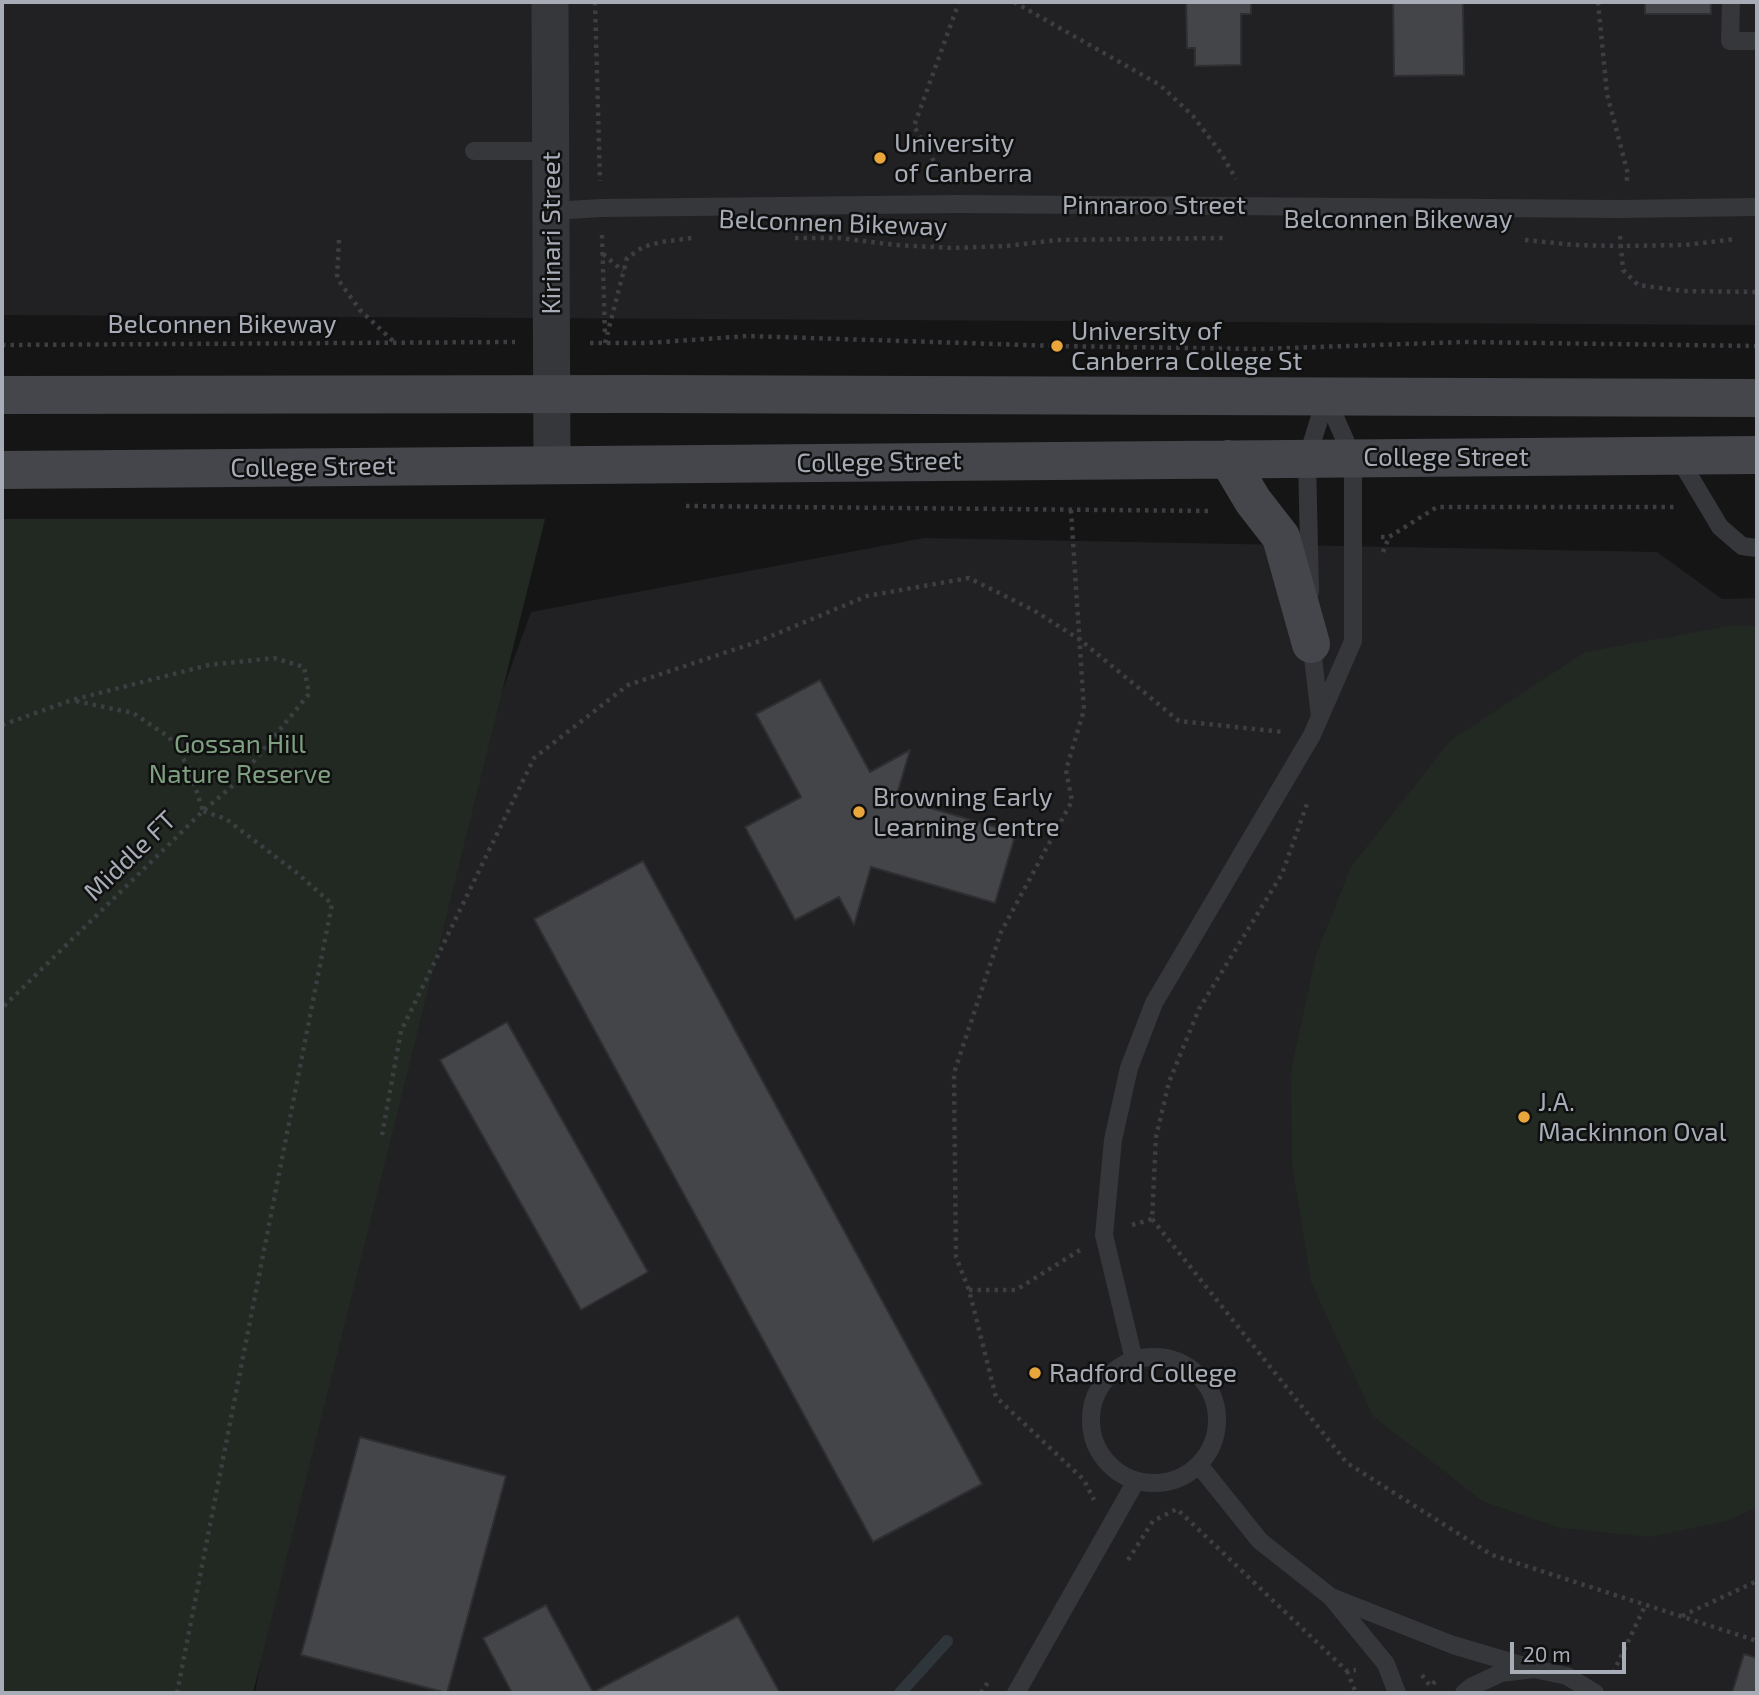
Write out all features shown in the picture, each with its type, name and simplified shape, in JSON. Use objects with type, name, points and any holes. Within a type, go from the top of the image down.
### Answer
[{"type":"street","name":"Kirinari Street","points":[[550,2],[552,465]]},
{"type":"street","points":[[2,395],[1757,398]]},
{"type":"street","name":"College Street","points":[[2,470],[1757,455]]},
{"type":"street","points":[[1228,459],[1281,537],[1311,644]]},
{"type":"lane","points":[[1731,2],[1730,41],[1757,41]]},
{"type":"lane","points":[[474,151],[551,151]]},
{"type":"lane","name":"Pinnaroo Street","points":[[551,211],[601,208],[958,204],[1620,209],[1757,206]]},
{"type":"lane","points":[[1134,1360],[1104,1235],[1113,1140],[1129,1068],[1154,1003],[1312,735],[1353,641],[1353,458],[1326,397]]},
{"type":"lane","points":[[1320,717],[1311,644],[1307,459],[1326,397]]},
{"type":"lane","points":[[1677,456],[1720,527],[1742,546],[1757,548]]},
{"type":"lane","points":[[1155,1357],[1176,1361],[1195,1371],[1208,1387],[1217,1407],[1218,1428],[1212,1448],[1199,1465],[1170,1482],[1153,1484],[1119,1474],[1106,1461],[1096,1445],[1091,1428],[1092,1406],[1101,1386],[1115,1370],[1134,1360],[1155,1357]]},
{"type":"lane","points":[[1199,1465],[1260,1541],[1331,1597],[1386,1664],[1397,1693]]},
{"type":"lane","points":[[1016,1693],[1136,1481]]},
{"type":"lane","points":[[1331,1597],[1452,1645],[1566,1676],[1595,1693]]},
{"type":"lane","points":[[1464,1693],[1501,1673],[1534,1669]]},
{"type":"path","points":[[595,2],[605,343],[647,344],[748,336],[1056,346],[1259,349],[1463,342],[1757,346]]},
{"type":"path","points":[[958,204],[914,126],[959,2]]},
{"type":"path","points":[[1014,2],[1160,85],[1193,116],[1222,153],[1251,206]]},
{"type":"path","points":[[1598,2],[1608,94],[1629,174],[1620,209]]},
{"type":"path","name":"Belconnen Bikeway","points":[[605,343],[627,258],[643,247],[661,242],[704,237]]},
{"type":"path","name":"Belconnen Bikeway","points":[[785,237],[839,238],[952,248],[1006,246],[1057,240],[1232,238]]},
{"type":"path","name":"Belconnen Bikeway","points":[[1523,239],[1576,246],[1620,246],[1685,245],[1749,237]]},
{"type":"path","points":[[338,240],[337,278],[360,310],[394,342]]},
{"type":"path","points":[[1620,246],[1623,270],[1639,285],[1683,291],[1757,292]]},
{"type":"path","points":[[603,254],[624,272]]},
{"type":"path","name":"Belconnen Bikeway","points":[[2,345],[443,342]]},
{"type":"path","points":[[1381,557],[1389,537],[1437,507],[1679,507]]},
{"type":"path","points":[[1071,510],[1084,710],[1066,770],[1072,801],[1001,932],[954,1073],[956,1257],[969,1290],[996,1397],[1084,1480],[1095,1502],[1090,1510]]},
{"type":"path","points":[[382,1135],[401,1031],[534,758],[628,685],[757,642],[867,596],[969,578],[1033,610],[1079,639],[1180,720],[1312,735]]},
{"type":"path","name":"Middle FT","points":[[2,1008],[203,811],[236,783],[309,694],[304,667],[274,658],[209,666],[72,700]]},
{"type":"path","points":[[2,725],[72,700],[133,713],[169,737],[189,768],[203,811],[226,819],[297,873],[332,904],[177,1693]]},
{"type":"path","points":[[1311,795],[1282,874],[1199,1009],[1169,1082],[1156,1137],[1152,1219],[1348,1463],[1492,1555],[1757,1641]]},
{"type":"path","points":[[969,1290],[1016,1290],[1104,1235],[1152,1219]]},
{"type":"path","points":[[1123,1567],[1153,1521],[1177,1509],[1348,1671],[1356,1693]]},
{"type":"path","points":[[1682,1616],[1757,1581]]},
{"type":"path","points":[[1611,1676],[1646,1604]]},
{"type":"path","points":[[1348,1671],[1412,1660],[1430,1686]]},
{"type":"path","points":[[981,1693],[988,1681]]},
{"type":"shaded area","name":"University of Canberra","points":[[2,2],[1757,2],[1757,325],[2,315]]},
{"type":"shaded area","name":"Radford College","points":[[924,538],[1657,552],[1722,599],[1757,598],[1757,1693],[255,1693],[370,1053],[531,612]]},
{"type":"green space","name":"Gossan Hill Nature Reserve","points":[[2,519],[545,519],[253,1693],[2,1693]]},
{"type":"green space","name":"J.A. Mackinnon Oval","points":[[1734,625],[1757,626],[1757,1507],[1727,1521],[1648,1537],[1561,1528],[1484,1502],[1373,1416],[1311,1282],[1292,1164],[1291,1071],[1316,955],[1351,867],[1451,740],[1585,652]]},
{"type":"building","points":[[1186,2],[1251,2],[1251,14],[1241,14],[1241,65],[1195,66],[1195,48],[1187,48]]},
{"type":"building","points":[[1393,2],[1463,2],[1464,75],[1394,76]]},
{"type":"building","points":[[1645,2],[1711,2],[1711,14],[1645,14]]},
{"type":"building","name":"Browning Early Learning Centre","points":[[820,680],[870,772],[910,750],[896,798],[1016,833],[995,903],[871,867],[854,925],[839,897],[795,920],[745,827],[801,797],[756,714]]},
{"type":"building","points":[[643,861],[982,1484],[873,1542],[534,919]]},
{"type":"building","points":[[507,1022],[648,1272],[581,1310],[440,1060]]},
{"type":"building","points":[[360,1437],[506,1476],[447,1693],[301,1655]]},
{"type":"building","points":[[546,1605],[593,1692],[738,1616],[780,1693],[512,1693],[483,1638]]},
{"type":"building","points":[[1744,1654],[1757,1658],[1757,1693],[1732,1693]]},
{"type":"waterway","points":[[900,1693],[947,1641]]},
{"type":"place","name":"University of Canberra","points":[[880,158]]},
{"type":"place","name":"University of Canberra College St","points":[[1057,346]]},
{"type":"place","name":"Browning Early Learning Centre","points":[[859,812]]},
{"type":"place","name":"J.A. Mackinnon Oval","points":[[1524,1117]]},
{"type":"place","name":"Radford College","points":[[1035,1373]]}]
